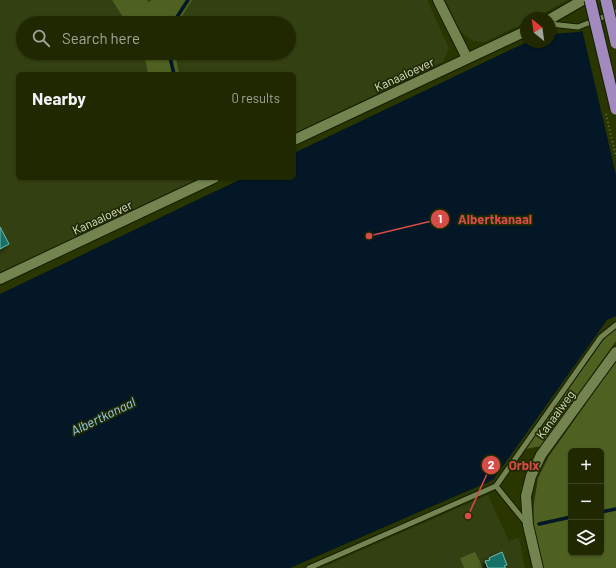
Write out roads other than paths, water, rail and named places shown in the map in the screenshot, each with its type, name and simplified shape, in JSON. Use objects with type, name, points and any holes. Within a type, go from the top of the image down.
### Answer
[{"type":"highway","points":[[590,0],[616,109]]},
{"type":"highway","points":[[606,0],[616,43]]},
{"type":"street","points":[[438,0],[467,58]]},
{"type":"street","points":[[556,16],[583,0]]},
{"type":"street","name":"Kanaaloever","points":[[296,139],[520,34]]},
{"type":"street","name":"Kanaaloever","points":[[0,280],[210,180]]},
{"type":"street","name":"Kanaalweg","points":[[538,568],[528,525],[526,496],[531,476],[541,455],[616,352]]},
{"type":"lane","points":[[556,25],[578,27],[616,12]]},
{"type":"lane","points":[[309,568],[496,486],[601,337],[616,325]]},
{"type":"lane","points":[[496,486],[528,525]]},
{"type":"water","name":"Albertkanaal","points":[[616,18],[616,316],[607,320],[493,480],[290,568],[0,568],[0,294],[239,180],[296,180],[296,152],[520,45],[520,48],[556,48],[556,34],[579,32]]},
{"type":"waterway","points":[[178,16],[188,0]]},
{"type":"waterway","points":[[171,60],[174,72]]},
{"type":"waterway","points":[[604,511],[616,509]]},
{"type":"waterway","points":[[539,524],[568,518]]},
{"type":"place","name":"Albertkanaal","points":[[369,236]]},
{"type":"place","name":"Orbix","points":[[468,516]]}]
